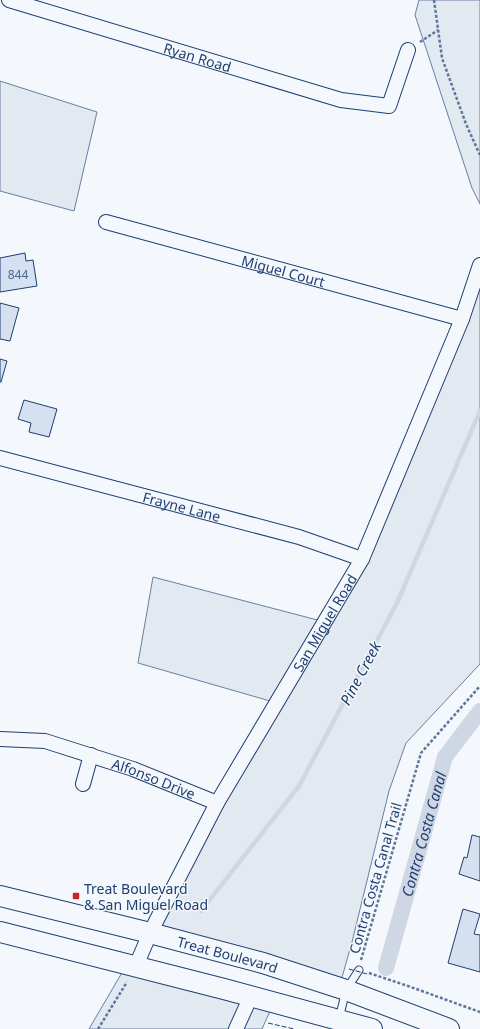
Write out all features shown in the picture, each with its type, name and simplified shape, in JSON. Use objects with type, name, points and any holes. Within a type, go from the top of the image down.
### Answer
[{"type":"main road","name":"Treat Boulevard","points":[[0,896],[263,963],[346,990],[449,1029]]},
{"type":"main road","points":[[0,932],[133,971],[251,996],[338,1024],[372,1029]]},
{"type":"street","name":"Ryan Road","points":[[9,0],[340,100],[389,106],[408,50]]},
{"type":"street","name":"Miguel Court","points":[[106,222],[462,319]]},
{"type":"street","name":"San Miguel Road","points":[[133,971],[150,933],[217,803],[362,558],[462,319],[480,265]]},
{"type":"street","name":"Frayne Lane","points":[[0,458],[299,537],[362,558]]},
{"type":"street","name":"Alfonso Drive","points":[[0,739],[45,741],[133,769],[217,803]]},
{"type":"street","points":[[83,784],[91,755]]},
{"type":"street","points":[[236,1029],[251,996]]},
{"type":"lane","points":[[338,1024],[346,990],[359,970]]},
{"type":"path","points":[[434,0],[442,58],[466,124],[480,155]]},
{"type":"path","points":[[408,50],[438,30]]},
{"type":"path","name":"Contra Costa Canal Trail","points":[[480,686],[421,753],[359,970],[480,1012]]},
{"type":"path","points":[[98,1029],[133,971]]},
{"type":"shaded area","points":[[419,0],[480,0],[480,204],[472,188],[415,15]]},
{"type":"shaded area","points":[[0,81],[97,112],[74,211],[0,191]]},
{"type":"shaded area","points":[[480,265],[480,664],[406,743],[389,791],[352,942],[339,988],[150,933],[277,703],[138,663],[153,577],[325,622],[362,559]]},
{"type":"shaded area","points":[[127,964],[274,1002],[262,1029],[89,1029]]},
{"type":"building","points":[[25,253],[26,261],[33,260],[37,286],[0,292],[0,258]]},
{"type":"building","points":[[0,303],[19,308],[10,341],[0,339]]},
{"type":"building","points":[[0,359],[7,361],[1,382],[0,382]]},
{"type":"building","points":[[24,400],[57,409],[49,437],[29,432],[31,423],[18,419]]},
{"type":"building","points":[[472,835],[480,837],[480,881],[459,874],[464,857],[467,858]]},
{"type":"building","points":[[463,909],[480,914],[474,934],[480,935],[480,972],[448,963]]},
{"type":"waterway","name":"Pine Creek","points":[[201,911],[299,786],[397,603],[480,411]]},
{"type":"waterway","name":"Contra Costa Canal","points":[[386,968],[445,757],[480,711]]},
{"type":"fence","points":[[349,969],[367,974]]},
{"type":"fence","points":[[268,1023],[294,1029]]},
{"type":"place","name":"Treat Boulevard & San Miguel Road","points":[[76,896]]}]
